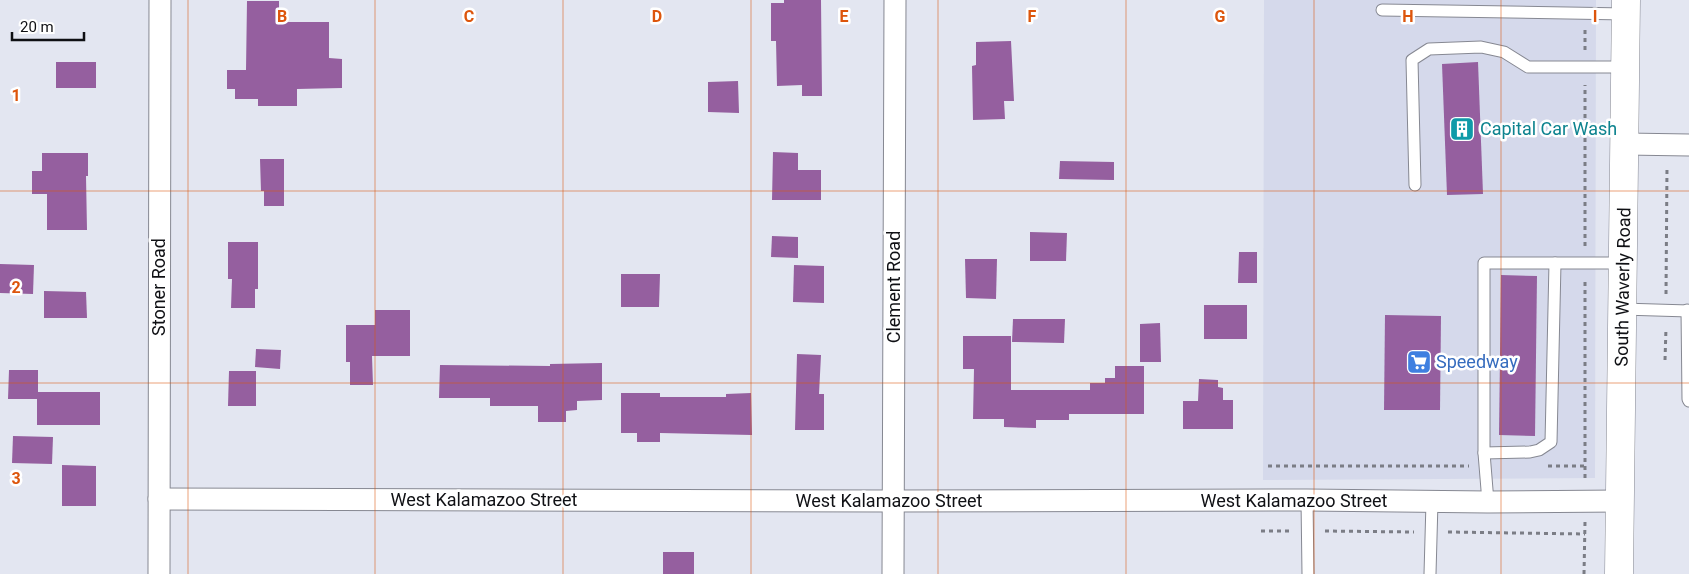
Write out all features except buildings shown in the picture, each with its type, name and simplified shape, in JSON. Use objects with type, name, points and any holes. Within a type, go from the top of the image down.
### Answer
[{"type":"main road","name":"South Waverly Road","points":[[1619,574],[1622,263],[1626,144],[1626,7]]},
{"type":"street","name":"Stoner Road","points":[[159,574],[160,0]]},
{"type":"street","name":"Clement Road","points":[[893,574],[894,0]]},
{"type":"street","points":[[1626,144],[1689,145]]},
{"type":"street","name":"West Kalamazoo Street","points":[[159,498],[1620,501]]},
{"type":"lane","points":[[1382,10],[1585,13],[1626,7]]},
{"type":"lane","points":[[1415,185],[1412,60],[1429,49],[1481,47],[1504,52],[1528,67],[1626,67]]},
{"type":"lane","points":[[1488,502],[1484,453],[1484,263],[1622,263]]},
{"type":"lane","points":[[1484,453],[1530,452],[1539,450],[1551,442],[1554,263]]},
{"type":"lane","points":[[1622,309],[1688,310],[1689,401]]},
{"type":"lane","points":[[1307,500],[1308,574]]},
{"type":"lane","points":[[1430,574],[1432,502]]},
{"type":"path","points":[[1584,574],[1585,13]]},
{"type":"path","points":[[1666,360],[1668,145]]},
{"type":"path","points":[[1268,466],[1485,466]]},
{"type":"path","points":[[1545,466],[1585,466]]},
{"type":"shaded area","points":[[1264,0],[1596,0],[1595,478],[1263,480]]},
{"type":"place","name":"Capital Car Wash","points":[[1462,129]]},
{"type":"place","name":"Speedway","points":[[1419,362]]}]
